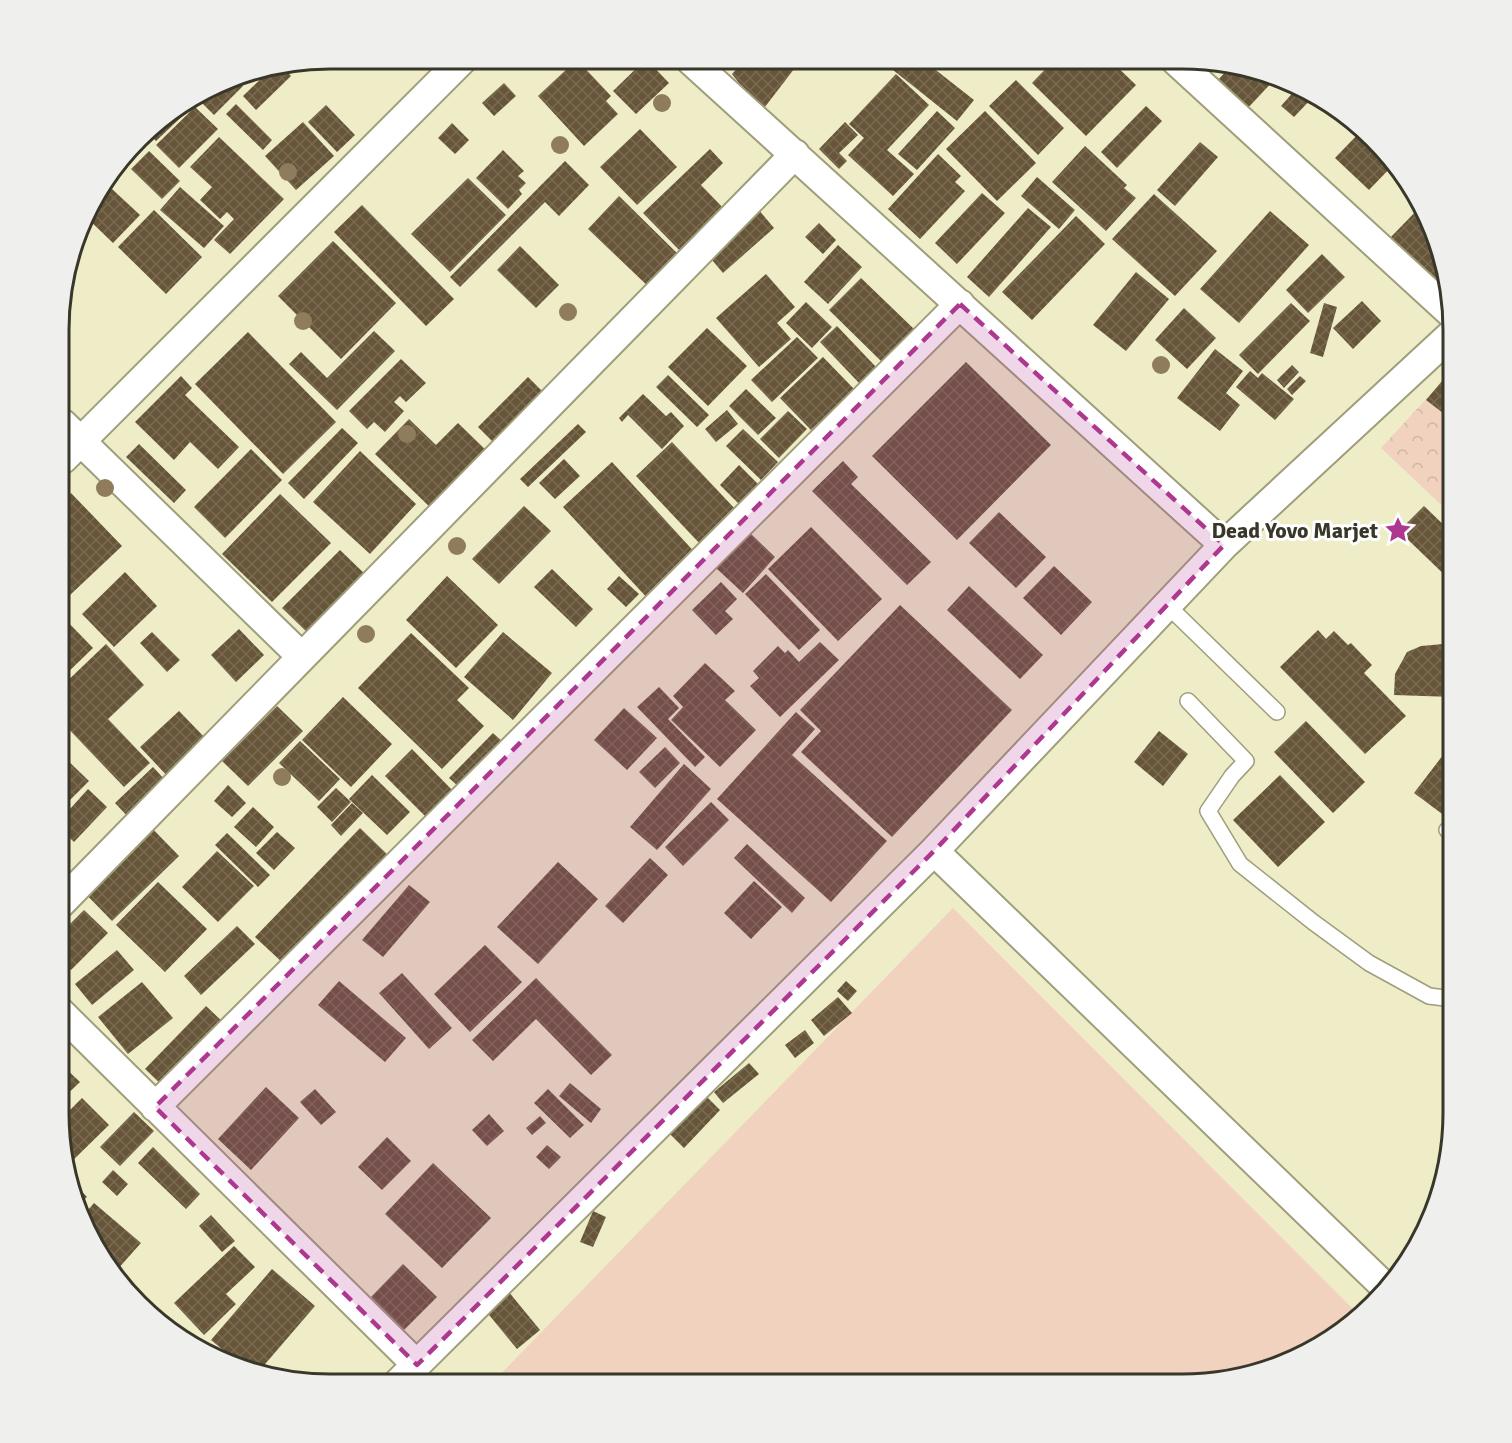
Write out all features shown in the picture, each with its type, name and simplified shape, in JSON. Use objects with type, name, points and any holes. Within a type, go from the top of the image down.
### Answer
[{"type":"street","points":[[69,440],[453,69]]},
{"type":"street","points":[[700,69],[1224,545]]},
{"type":"street","points":[[1185,69],[1441,304]]},
{"type":"street","points":[[69,895],[795,154]]},
{"type":"street","points":[[155,1107],[960,304]]},
{"type":"street","points":[[69,1021],[155,1107],[407,1374],[934,851],[1224,545],[1443,342]]},
{"type":"street","points":[[69,442],[302,657]]},
{"type":"street","points":[[934,851],[1380,1282]]},
{"type":"lane","points":[[1167,605],[1277,712]]},
{"type":"lane","points":[[1188,701],[1246,761],[1232,776],[1208,811],[1239,864],[1369,963],[1429,996],[1443,998]]},
{"type":"highlighted area","points":[[960,304],[1224,545],[934,851],[417,1365],[155,1107]]},
{"type":"green space","points":[[1443,381],[1443,507],[1381,448]]},
{"type":"green space","points":[[953,908],[1353,1309],[1327,1330],[1282,1354],[1250,1365],[1216,1372],[1182,1374],[501,1374]]},
{"type":"building","points":[[567,69],[586,69],[611,96],[606,101],[618,114],[584,146],[538,96]]},
{"type":"building","points":[[636,69],[656,69],[669,83],[636,114],[613,91]]},
{"type":"building","points":[[737,69],[794,69],[761,112],[732,74]]},
{"type":"building","points":[[892,69],[934,69],[974,100],[957,121]]},
{"type":"building","points":[[1045,69],[1119,69],[1136,85],[1086,136],[1032,83]]},
{"type":"building","points":[[288,72],[291,76],[256,110],[243,96],[261,78]]},
{"type":"building","points":[[1225,73],[1270,84],[1247,109],[1217,81]]},
{"type":"building","points":[[896,74],[929,105],[887,150],[914,174],[893,196],[848,155],[864,138],[849,124]]},
{"type":"building","points":[[1016,80],[1064,128],[1038,155],[989,106]]},
{"type":"building","points":[[504,83],[516,96],[494,116],[482,103]]},
{"type":"building","points":[[243,86],[214,115],[202,103],[230,89]]},
{"type":"building","points":[[1292,94],[1308,102],[1294,117],[1281,106]]},
{"type":"building","points":[[236,104],[272,140],[263,150],[226,114]]},
{"type":"building","points":[[326,105],[355,135],[337,152],[308,122]]},
{"type":"building","points":[[1146,106],[1162,121],[1117,168],[1101,152]]},
{"type":"building","points":[[195,107],[218,129],[179,168],[156,145]]},
{"type":"building","points":[[937,111],[955,128],[917,170],[898,154]]},
{"type":"building","points":[[985,111],[1036,163],[997,201],[946,149]]},
{"type":"building","points":[[187,112],[156,141],[153,138]]},
{"type":"building","points":[[303,122],[334,156],[296,190],[265,156]]},
{"type":"building","points":[[845,122],[858,135],[839,153],[847,161],[839,169],[819,149]]},
{"type":"building","points":[[452,123],[469,140],[455,154],[438,138]]},
{"type":"building","points":[[640,129],[677,167],[637,205],[600,167]]},
{"type":"building","points":[[1356,136],[1388,170],[1369,190],[1335,158]]},
{"type":"building","points":[[219,137],[284,199],[230,254],[214,240],[234,219],[227,212],[220,219],[200,200],[212,187],[190,167]]},
{"type":"building","points":[[1200,142],[1218,157],[1175,206],[1157,190]]},
{"type":"building","points":[[1085,146],[1127,185],[1124,188],[1136,198],[1106,231],[1052,182]]},
{"type":"building","points":[[710,149],[723,163],[701,185],[729,214],[685,256],[643,213]]},
{"type":"building","points":[[503,150],[524,171],[518,176],[526,183],[519,190],[522,194],[508,209],[476,178]]},
{"type":"building","points":[[149,151],[180,181],[162,199],[131,169]]},
{"type":"building","points":[[938,154],[961,176],[955,182],[965,191],[920,239],[888,209]]},
{"type":"building","points":[[565,161],[589,185],[559,216],[545,202],[460,287],[450,277]]},
{"type":"building","points":[[1037,177],[1075,210],[1059,229],[1021,196]]},
{"type":"building","points":[[468,178],[506,215],[450,272],[411,234]]},
{"type":"building","points":[[180,187],[224,226],[204,248],[160,210]]},
{"type":"building","points":[[112,189],[140,215],[113,243],[92,223]]},
{"type":"building","points":[[982,193],[1005,213],[957,264],[935,243]]},
{"type":"building","points":[[1154,194],[1217,251],[1175,296],[1112,239]]},
{"type":"building","points":[[619,196],[682,258],[652,290],[588,229]]},
{"type":"building","points":[[362,205],[454,299],[426,326],[334,232]]},
{"type":"building","points":[[1028,208],[1051,227],[989,297],[967,277]]},
{"type":"building","points":[[758,209],[774,228],[723,273],[707,254]]},
{"type":"building","points":[[154,210],[202,257],[166,294],[118,247]]},
{"type":"building","points":[[1270,211],[1309,245],[1239,323],[1200,289]]},
{"type":"building","points":[[1415,213],[1434,262],[1438,288],[1388,240]]},
{"type":"building","points":[[1076,216],[1105,244],[1032,320],[1002,292]]},
{"type":"building","points":[[819,223],[836,240],[823,254],[805,237]]},
{"type":"building","points":[[333,241],[396,303],[341,359],[278,296]]},
{"type":"building","points":[[838,245],[862,267],[828,304],[804,282]]},
{"type":"building","points":[[520,246],[559,285],[536,308],[497,270]]},
{"type":"building","points":[[1322,254],[1345,277],[1308,313],[1286,290]]},
{"type":"building","points":[[1136,272],[1169,299],[1126,351],[1093,325]]},
{"type":"building","points":[[766,274],[795,307],[777,323],[791,339],[759,367],[716,318]]},
{"type":"building","points":[[861,278],[914,329],[882,362],[829,310]]},
{"type":"building","points":[[1362,301],[1381,321],[1353,349],[1333,328]]},
{"type":"building","points":[[806,302],[832,327],[812,348],[786,323]]},
{"type":"building","points":[[1291,303],[1310,321],[1258,374],[1239,355]]},
{"type":"building","points":[[1324,303],[1337,307],[1323,357],[1310,353]]},
{"type":"building","points":[[1184,308],[1216,338],[1187,369],[1155,340]]},
{"type":"building","points":[[837,326],[876,367],[859,383],[820,342]]},
{"type":"building","points":[[707,328],[747,366],[708,406],[668,367]]},
{"type":"building","points":[[374,331],[395,351],[337,410],[289,364],[301,352],[327,378]]},
{"type":"building","points":[[248,332],[336,422],[283,474],[195,384]]},
{"type":"building","points":[[797,337],[818,358],[772,402],[751,380]]},
{"type":"building","points":[[1215,349],[1243,371],[1226,393],[1240,405],[1220,431],[1177,398]]},
{"type":"building","points":[[823,357],[854,389],[811,430],[780,398]]},
{"type":"building","points":[[401,359],[426,383],[406,402],[400,396],[394,402],[404,411],[385,432],[374,422],[367,429],[349,411]]},
{"type":"building","points":[[966,362],[1051,445],[957,540],[872,456]]},
{"type":"building","points":[[1292,365],[1299,372],[1284,388],[1277,380]]},
{"type":"building","points":[[1250,371],[1258,378],[1262,373],[1294,399],[1275,420],[1236,387]]},
{"type":"building","points":[[668,375],[709,415],[697,427],[656,387]]},
{"type":"building","points":[[181,376],[192,388],[185,395],[239,447],[218,469],[190,442],[174,460],[135,422]]},
{"type":"building","points":[[1300,376],[1306,381],[1292,395],[1287,389]]},
{"type":"building","points":[[528,377],[547,396],[497,446],[478,427]]},
{"type":"building","points":[[1442,381],[1443,382],[1443,413],[1426,400]]},
{"type":"building","points":[[746,389],[776,418],[758,435],[729,406]]},
{"type":"building","points":[[643,394],[666,416],[671,412],[684,426],[662,449],[628,415],[622,422],[619,418]]},
{"type":"building","points":[[727,410],[738,424],[716,442],[705,429]]},
{"type":"building","points":[[788,411],[807,429],[779,458],[760,439]]},
{"type":"building","points":[[409,419],[436,445],[458,423],[491,455],[435,512],[375,454]]},
{"type":"building","points":[[578,424],[586,432],[528,487],[520,479]]},
{"type":"building","points":[[342,428],[358,443],[304,499],[288,483]]},
{"type":"building","points":[[743,429],[778,462],[761,480],[726,446]]},
{"type":"building","points":[[672,442],[737,511],[701,545],[636,476]]},
{"type":"building","points":[[139,444],[186,490],[174,503],[126,457]]},
{"type":"building","points":[[251,449],[282,480],[225,538],[194,507]]},
{"type":"building","points":[[360,451],[416,504],[370,554],[313,502]]},
{"type":"building","points":[[564,459],[580,476],[555,499],[539,483]]},
{"type":"building","points":[[843,461],[858,477],[851,484],[931,562],[907,585],[812,491]]},
{"type":"building","points":[[612,462],[699,557],[650,601],[563,507]]},
{"type":"building","points":[[739,465],[760,486],[740,505],[720,485]]},
{"type":"building","points":[[71,493],[122,546],[69,596],[69,495]]},
{"type":"building","points":[[280,494],[331,543],[272,602],[222,554]]},
{"type":"building","points":[[524,506],[551,531],[499,584],[472,559]]},
{"type":"building","points":[[1424,506],[1443,524],[1443,573],[1399,531]]},
{"type":"building","points":[[999,512],[1046,557],[1016,588],[969,543]]},
{"type":"building","points":[[811,527],[882,599],[838,641],[768,569]]},
{"type":"building","points":[[749,532],[775,557],[743,593],[716,568]]},
{"type":"building","points":[[340,550],[368,577],[311,636],[282,608]]},
{"type":"building","points":[[1054,566],[1092,602],[1061,635],[1023,598]]},
{"type":"building","points":[[552,569],[593,609],[576,627],[534,587]]},
{"type":"building","points":[[125,572],[157,606],[114,647],[82,614]]},
{"type":"building","points":[[766,574],[820,630],[799,650],[745,594]]},
{"type":"building","points":[[447,576],[498,625],[456,668],[406,620]]},
{"type":"building","points":[[619,576],[639,594],[626,607],[607,589]]},
{"type":"building","points":[[721,582],[737,599],[725,611],[733,619],[716,635],[692,610]]},
{"type":"building","points":[[969,586],[1043,655],[1020,679],[947,610]]},
{"type":"building","points":[[900,605],[1012,710],[892,837],[801,752],[821,731],[800,710]]},
{"type":"building","points":[[69,623],[93,648],[69,671]]},
{"type":"building","points":[[239,629],[264,655],[236,682],[211,655]]},
{"type":"building","points":[[1318,630],[1326,639],[1334,631],[1348,645],[1351,643],[1372,665],[1364,673],[1406,716],[1365,754],[1280,667]]},
{"type":"building","points":[[152,632],[180,660],[167,672],[140,643]]},
{"type":"building","points":[[503,632],[552,673],[513,720],[464,677]]},
{"type":"building","points":[[411,633],[469,688],[457,700],[484,726],[442,769],[358,688]]},
{"type":"building","points":[[820,642],[839,660],[780,717],[750,686],[759,678],[753,671],[778,646],[785,653],[788,650],[799,662]]},
{"type":"building","points":[[106,644],[144,685],[108,719],[150,763],[124,787],[69,729],[69,679]]},
{"type":"building","points":[[1443,644],[1443,697],[1394,695],[1395,674],[1407,652],[1421,646]]},
{"type":"building","points":[[705,663],[735,691],[725,700],[756,730],[720,767],[671,720],[683,707],[673,696]]},
{"type":"building","points":[[659,687],[679,708],[668,719],[705,757],[695,767],[637,707]]},
{"type":"building","points":[[343,697],[392,744],[351,787],[302,740]]},
{"type":"building","points":[[277,706],[303,731],[248,786],[222,761]]},
{"type":"building","points":[[624,708],[657,738],[627,770],[594,740]]},
{"type":"building","points":[[179,711],[211,744],[172,781],[140,747]]},
{"type":"building","points":[[796,712],[815,729],[792,755],[887,841],[831,902],[717,799]]},
{"type":"building","points":[[1306,721],[1365,782],[1333,813],[1274,752]]},
{"type":"building","points":[[1159,731],[1188,754],[1163,786],[1134,762]]},
{"type":"building","points":[[493,733],[503,742],[459,787],[449,778]]},
{"type":"building","points":[[300,741],[340,779],[319,801],[279,763]]},
{"type":"building","points":[[665,747],[680,763],[655,788],[639,772]]},
{"type":"building","points":[[412,749],[453,791],[426,817],[385,776]]},
{"type":"building","points":[[1443,755],[1443,815],[1414,793]]},
{"type":"building","points":[[69,762],[89,781],[69,801]]},
{"type":"building","points":[[684,764],[711,789],[657,850],[630,827]]},
{"type":"building","points":[[153,767],[167,782],[131,820],[115,803]]},
{"type":"building","points":[[372,775],[410,812],[387,835],[349,799]]},
{"type":"building","points":[[1280,775],[1325,822],[1278,867],[1233,820]]},
{"type":"building","points":[[228,785],[246,803],[232,817],[214,801]]},
{"type":"building","points":[[336,788],[351,802],[332,822],[317,807]]},
{"type":"building","points":[[88,789],[107,807],[74,842],[69,837],[69,810]]},
{"type":"building","points":[[711,802],[729,820],[683,866],[665,847]]},
{"type":"building","points":[[352,803],[363,813],[341,836],[331,825]]},
{"type":"building","points":[[253,807],[274,827],[256,847],[234,827]]},
{"type":"building","points":[[145,821],[179,856],[112,921],[78,886]]},
{"type":"building","points":[[360,828],[389,856],[284,964],[255,937]]},
{"type":"building","points":[[277,832],[295,848],[274,870],[256,853]]},
{"type":"building","points":[[227,833],[270,875],[258,887],[215,845]]},
{"type":"building","points":[[747,844],[805,898],[792,913],[734,858]]},
{"type":"building","points":[[217,851],[254,886],[218,922],[182,887]]},
{"type":"building","points":[[650,858],[668,875],[623,923],[605,906]]},
{"type":"building","points":[[558,862],[598,899],[538,964],[497,927]]},
{"type":"building","points":[[754,881],[782,907],[751,939],[724,913]]},
{"type":"building","points":[[158,882],[207,929],[165,972],[116,925]]},
{"type":"building","points":[[409,885],[430,902],[383,957],[362,940]]},
{"type":"building","points":[[84,910],[108,933],[71,970],[69,968],[69,925]]},
{"type":"building","points":[[237,926],[255,944],[201,995],[184,976]]},
{"type":"building","points":[[485,945],[522,982],[470,1032],[434,994]]},
{"type":"building","points":[[117,950],[134,970],[92,1005],[75,984]]},
{"type":"building","points":[[402,973],[452,1028],[429,1049],[379,993]]},
{"type":"building","points":[[536,978],[612,1055],[591,1075],[536,1019],[493,1061],[472,1040]]},
{"type":"building","points":[[339,981],[406,1038],[385,1062],[318,1005]]},
{"type":"building","points":[[846,981],[857,991],[848,1001],[837,991]]},
{"type":"building","points":[[142,982],[173,1018],[128,1054],[98,1017]]},
{"type":"building","points":[[838,997],[852,1013],[824,1036],[811,1020]]},
{"type":"building","points":[[206,1006],[225,1024],[164,1087],[145,1069]]},
{"type":"building","points":[[805,1030],[814,1043],[795,1058],[785,1045]]},
{"type":"building","points":[[749,1063],[759,1074],[723,1103],[714,1092]]},
{"type":"building","points":[[69,1072],[80,1082],[69,1092]]},
{"type":"building","points":[[570,1083],[601,1109],[591,1123],[559,1096]]},
{"type":"building","points":[[266,1087],[299,1118],[251,1170],[218,1139]]},
{"type":"building","points":[[315,1089],[336,1112],[321,1125],[300,1102]]},
{"type":"building","points":[[548,1089],[584,1125],[570,1138],[534,1103]]},
{"type":"building","points":[[706,1096],[720,1110],[684,1148],[670,1134]]},
{"type":"building","points":[[82,1098],[109,1125],[73,1160],[71,1147],[69,1111]]},
{"type":"building","points":[[134,1112],[154,1131],[120,1166],[100,1147]]},
{"type":"building","points":[[489,1114],[504,1131],[487,1146],[472,1130]]},
{"type":"building","points":[[540,1116],[546,1123],[532,1135],[526,1128]]},
{"type":"building","points":[[387,1137],[411,1161],[382,1190],[358,1167]]},
{"type":"building","points":[[547,1145],[561,1157],[549,1169],[536,1157]]},
{"type":"building","points":[[153,1147],[200,1194],[186,1209],[138,1163]]},
{"type":"building","points":[[433,1163],[491,1218],[442,1268],[385,1214]]},
{"type":"building","points":[[113,1170],[128,1184],[117,1196],[102,1182]]},
{"type":"building","points":[[94,1203],[141,1243],[119,1267],[104,1244],[88,1210]]},
{"type":"building","points":[[593,1211],[606,1217],[593,1247],[580,1242]]},
{"type":"building","points":[[211,1215],[235,1241],[222,1252],[199,1226]]},
{"type":"building","points":[[234,1246],[255,1267],[226,1294],[236,1304],[204,1335],[174,1303]]},
{"type":"building","points":[[403,1264],[437,1297],[404,1330],[371,1297]]},
{"type":"building","points":[[272,1269],[315,1306],[264,1365],[225,1352],[211,1340]]},
{"type":"building","points":[[508,1291],[540,1330],[517,1349],[485,1310]]},
{"type":"place","name":"Dead Yovo Marjet","points":[[1398,530]]}]
